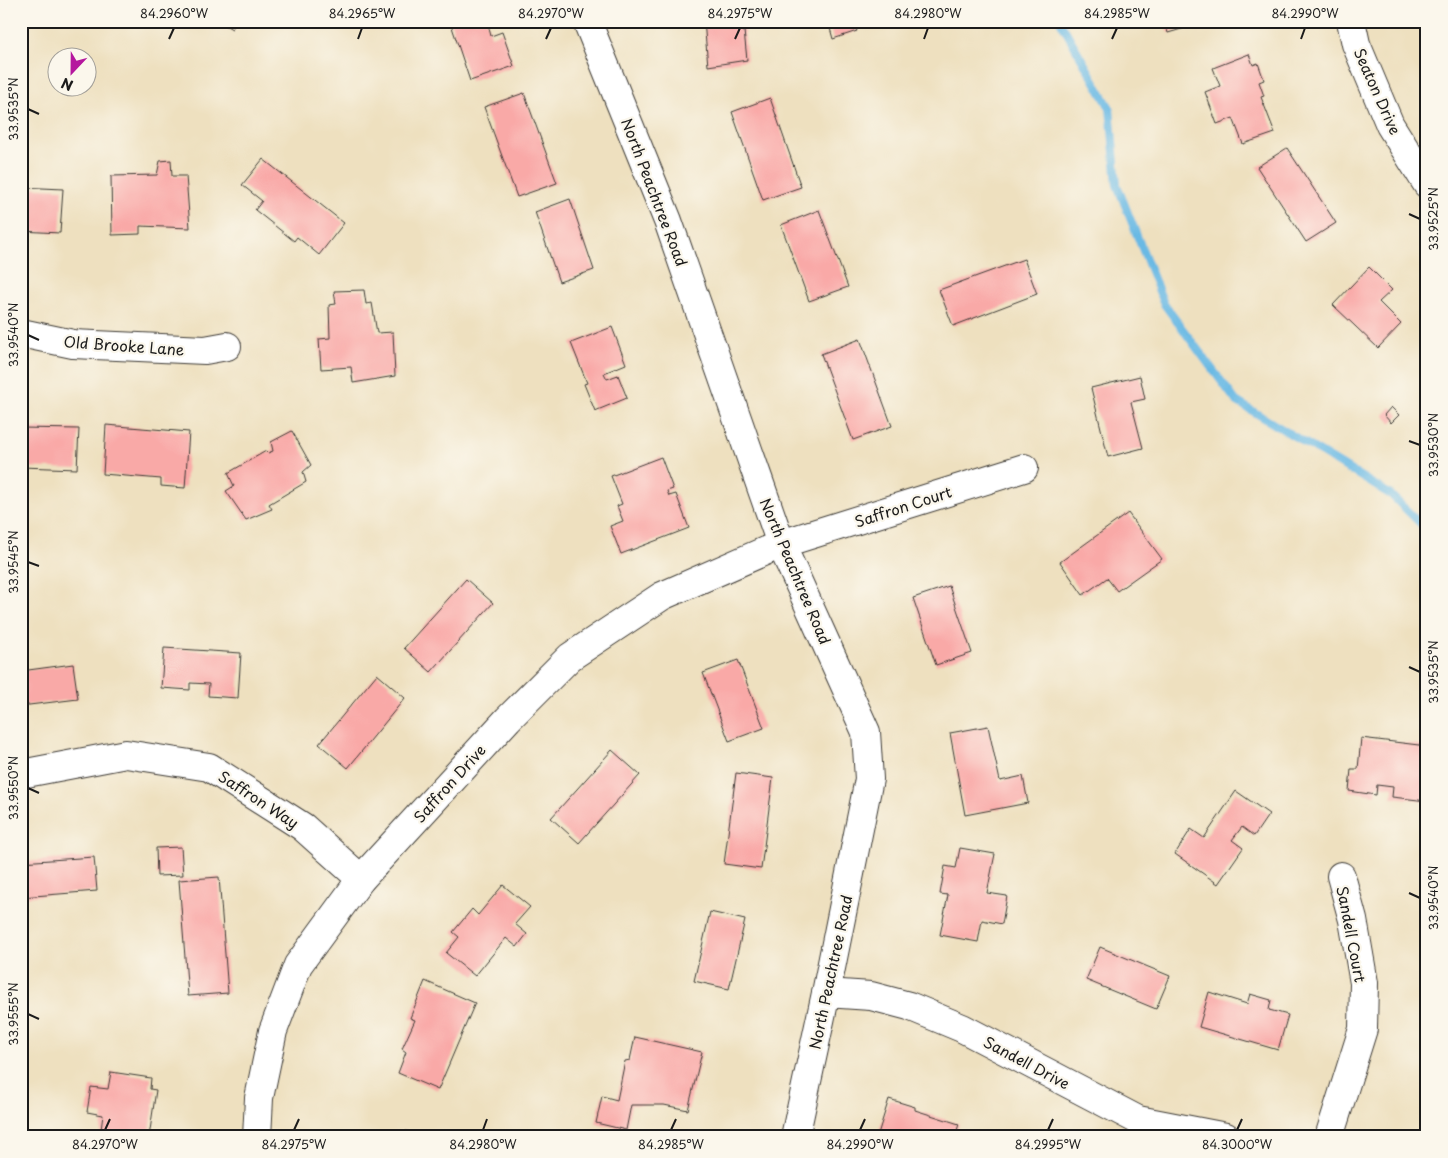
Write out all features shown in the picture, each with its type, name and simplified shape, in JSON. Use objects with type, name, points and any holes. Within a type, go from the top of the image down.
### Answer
[{"type":"street","name":"North Peachtree Road","points":[[587,21],[668,220],[782,544],[866,732],[869,779],[826,992],[794,1137]]},
{"type":"street","name":"Seaton Drive","points":[[1351,21],[1356,44],[1390,126],[1427,184]]},
{"type":"street","name":"Old Brooke Lane","points":[[21,333],[72,344],[205,350],[227,346]]},
{"type":"street","name":"Saffron Court","points":[[782,544],[1024,468]]},
{"type":"street","name":"Saffron Drive","points":[[257,1137],[259,1098],[273,1031],[298,965],[361,879],[508,719],[570,657],[662,596],[782,544]]},
{"type":"street","name":"Saffron Way","points":[[21,774],[126,754],[210,767],[303,828],[361,879]]},
{"type":"street","name":"Sandell Court","points":[[1330,1137],[1363,1029],[1364,983],[1353,920],[1340,876]]},
{"type":"street","name":"Sandell Drive","points":[[826,992],[871,996],[909,1006],[962,1028],[1138,1120],[1226,1137]]},
{"type":"building","points":[[202,21],[214,21],[210,26]]},
{"type":"building","points":[[218,21],[236,21],[232,29]]},
{"type":"building","points":[[450,21],[487,21],[491,36],[502,32],[514,66],[470,81]]},
{"type":"building","points":[[704,21],[743,21],[747,60],[708,66]]},
{"type":"building","points":[[828,21],[853,21],[857,31],[833,39]]},
{"type":"building","points":[[1164,21],[1201,21],[1202,23],[1168,33]]},
{"type":"building","points":[[1249,54],[1253,65],[1258,63],[1264,80],[1259,82],[1264,96],[1261,97],[1275,133],[1243,144],[1233,118],[1217,124],[1205,92],[1220,86],[1213,68]]},
{"type":"building","points":[[524,93],[557,183],[517,197],[484,107]]},
{"type":"building","points":[[770,98],[801,187],[763,200],[732,112]]},
{"type":"building","points":[[1287,148],[1336,223],[1306,242],[1257,167]]},
{"type":"building","points":[[263,159],[344,223],[319,255],[297,237],[294,241],[255,210],[262,201],[242,185]]},
{"type":"building","points":[[171,160],[172,176],[186,176],[190,228],[140,226],[140,234],[112,235],[111,176],[157,175],[160,161]]},
{"type":"building","points":[[21,187],[63,189],[60,233],[21,231]]},
{"type":"building","points":[[570,199],[594,270],[559,282],[535,212]]},
{"type":"building","points":[[819,210],[848,287],[809,301],[781,225]]},
{"type":"building","points":[[1024,259],[1037,294],[953,326],[939,290]]},
{"type":"building","points":[[1369,267],[1392,290],[1379,302],[1401,324],[1378,348],[1333,305]]},
{"type":"building","points":[[364,290],[366,304],[372,303],[377,333],[393,332],[395,376],[353,383],[351,367],[321,369],[319,339],[330,338],[329,305],[336,304],[334,291]]},
{"type":"building","points":[[612,327],[626,364],[604,373],[607,379],[618,375],[627,398],[595,411],[584,384],[587,383],[571,343]]},
{"type":"building","points":[[860,339],[892,426],[853,440],[821,354]]},
{"type":"building","points":[[1140,376],[1145,399],[1131,402],[1143,448],[1108,457],[1091,388]]},
{"type":"building","points":[[1391,407],[1399,415],[1391,423],[1384,415]]},
{"type":"building","points":[[106,425],[189,432],[185,488],[161,486],[161,479],[103,474]]},
{"type":"building","points":[[21,428],[79,429],[77,469],[21,467]]},
{"type":"building","points":[[292,431],[311,465],[303,472],[306,482],[269,504],[272,509],[246,520],[226,491],[234,486],[228,473],[266,451],[268,453],[273,451],[271,442]]},
{"type":"building","points":[[661,457],[673,489],[667,491],[669,496],[676,494],[689,528],[621,554],[610,526],[623,521],[617,506],[622,504],[611,476]]},
{"type":"building","points":[[1128,513],[1162,559],[1117,591],[1107,578],[1083,595],[1060,562]]},
{"type":"building","points":[[466,579],[493,603],[431,672],[404,648]]},
{"type":"building","points":[[949,586],[972,653],[936,665],[913,598]]},
{"type":"building","points":[[164,648],[241,653],[238,698],[208,696],[209,684],[190,683],[190,690],[161,688]]},
{"type":"building","points":[[738,660],[764,728],[729,741],[703,673]]},
{"type":"building","points":[[73,664],[78,699],[21,706],[21,671]]},
{"type":"building","points":[[377,674],[405,698],[348,768],[319,744]]},
{"type":"building","points":[[988,726],[1000,781],[1023,776],[1028,803],[965,815],[950,733]]},
{"type":"building","points":[[1361,738],[1427,746],[1427,801],[1392,797],[1393,787],[1377,785],[1376,795],[1349,791],[1351,769],[1358,769]]},
{"type":"building","points":[[612,750],[640,775],[579,843],[551,818]]},
{"type":"building","points":[[736,773],[773,778],[761,869],[724,864]]},
{"type":"building","points":[[1236,791],[1269,814],[1254,836],[1242,827],[1232,840],[1243,848],[1218,884],[1175,854],[1191,829],[1204,838]]},
{"type":"building","points":[[181,847],[183,875],[157,876],[156,848]]},
{"type":"building","points":[[960,848],[995,854],[987,893],[1007,896],[1002,924],[982,920],[978,942],[940,935],[948,895],[940,894],[945,866],[956,868]]},
{"type":"building","points":[[94,857],[97,891],[21,897],[21,862]]},
{"type":"building","points":[[219,877],[228,993],[188,996],[179,880]]},
{"type":"building","points":[[503,885],[530,907],[515,924],[527,934],[517,947],[506,938],[475,976],[446,953],[459,937],[453,932],[472,909],[478,915]]},
{"type":"building","points":[[710,912],[745,920],[729,989],[694,981]]},
{"type":"building","points":[[1100,947],[1170,976],[1156,1009],[1086,980]]},
{"type":"building","points":[[425,981],[475,1003],[438,1090],[398,1073],[406,1052],[402,1049],[415,1020],[410,1018]]},
{"type":"building","points":[[1209,992],[1247,1004],[1250,994],[1271,1000],[1269,1010],[1288,1015],[1278,1050],[1199,1027]]},
{"type":"building","points":[[635,1037],[702,1052],[688,1110],[664,1105],[631,1105],[626,1130],[596,1123],[602,1096],[617,1100],[625,1061],[630,1060]]},
{"type":"building","points":[[111,1072],[151,1078],[150,1089],[156,1090],[149,1137],[100,1137],[103,1115],[87,1112],[91,1087],[108,1089]]},
{"type":"building","points":[[889,1099],[915,1107],[915,1110],[959,1124],[955,1137],[886,1137],[878,1134]]},
{"type":"building","points":[[406,1131],[426,1136],[426,1137],[404,1137]]},
{"type":"waterway","points":[[1060,21],[1110,108],[1117,185],[1164,304],[1236,401],[1391,495],[1427,530]]}]
